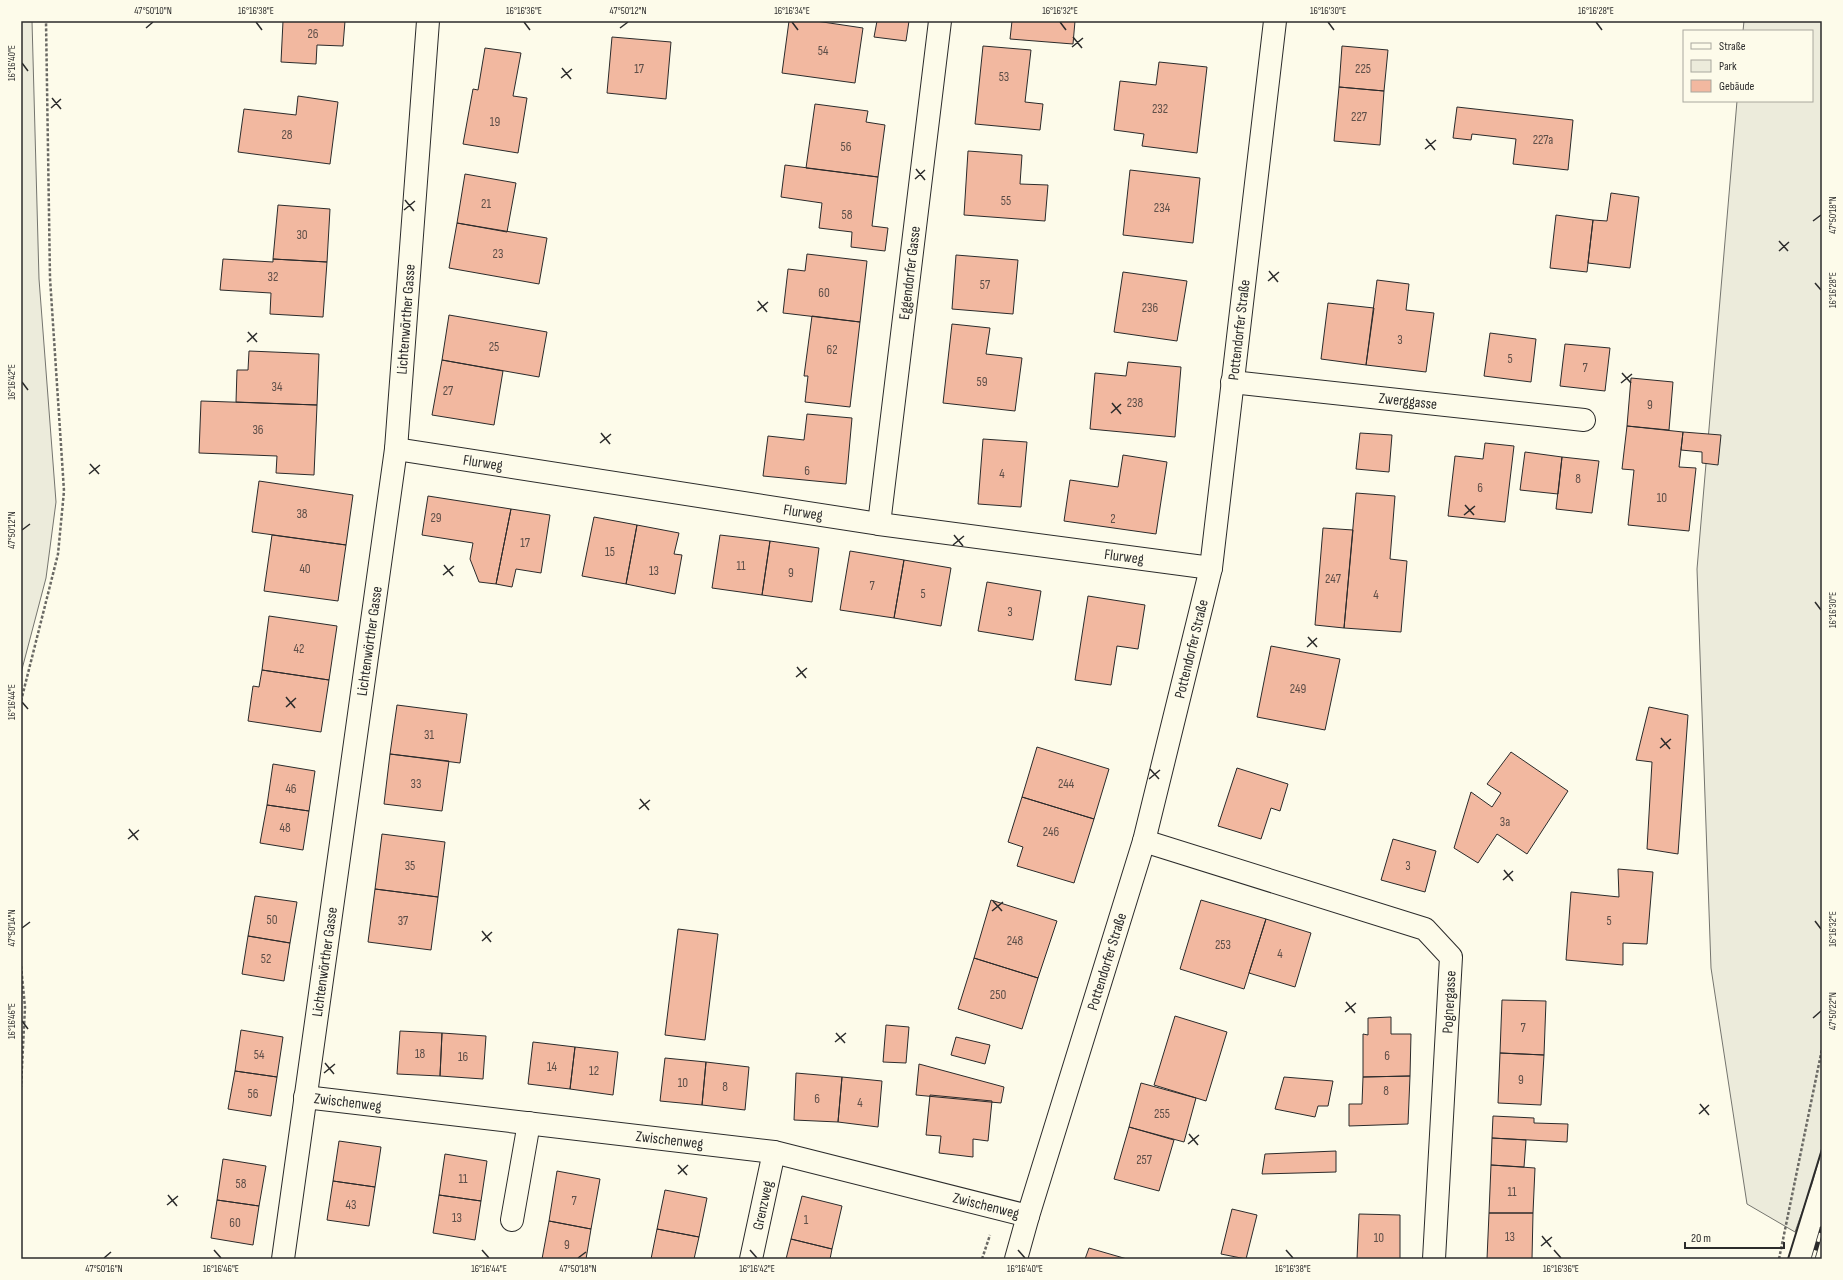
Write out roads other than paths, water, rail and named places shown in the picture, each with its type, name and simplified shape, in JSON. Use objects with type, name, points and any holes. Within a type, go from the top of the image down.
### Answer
[{"type":"street","name":"Lichtenwörther Gasse","points":[[283,1259],[396,449],[428,21]]},
{"type":"street","name":"Eggendorfer Gasse","points":[[879,524],[940,21]]},
{"type":"street","name":"Pottendorfer Straße","points":[[1016,1259],[1144,841],[1211,568],[1275,21]]},
{"type":"street","name":"Zwerggasse","points":[[1232,382],[1584,420]]},
{"type":"street","name":"Flurweg","points":[[396,449],[879,524],[1211,568]]},
{"type":"street","name":"Pognergasse","points":[[1144,841],[1425,929],[1451,957],[1434,1259]]},
{"type":"street","name":"Zwischenweg","points":[[305,1097],[774,1152],[1028,1216]]},
{"type":"street","points":[[512,1220],[529,1123]]},
{"type":"street","name":"Grenzweg","points":[[751,1259],[774,1152]]},
{"type":"railway","points":[[1813,1259],[1822,1228]]}]
